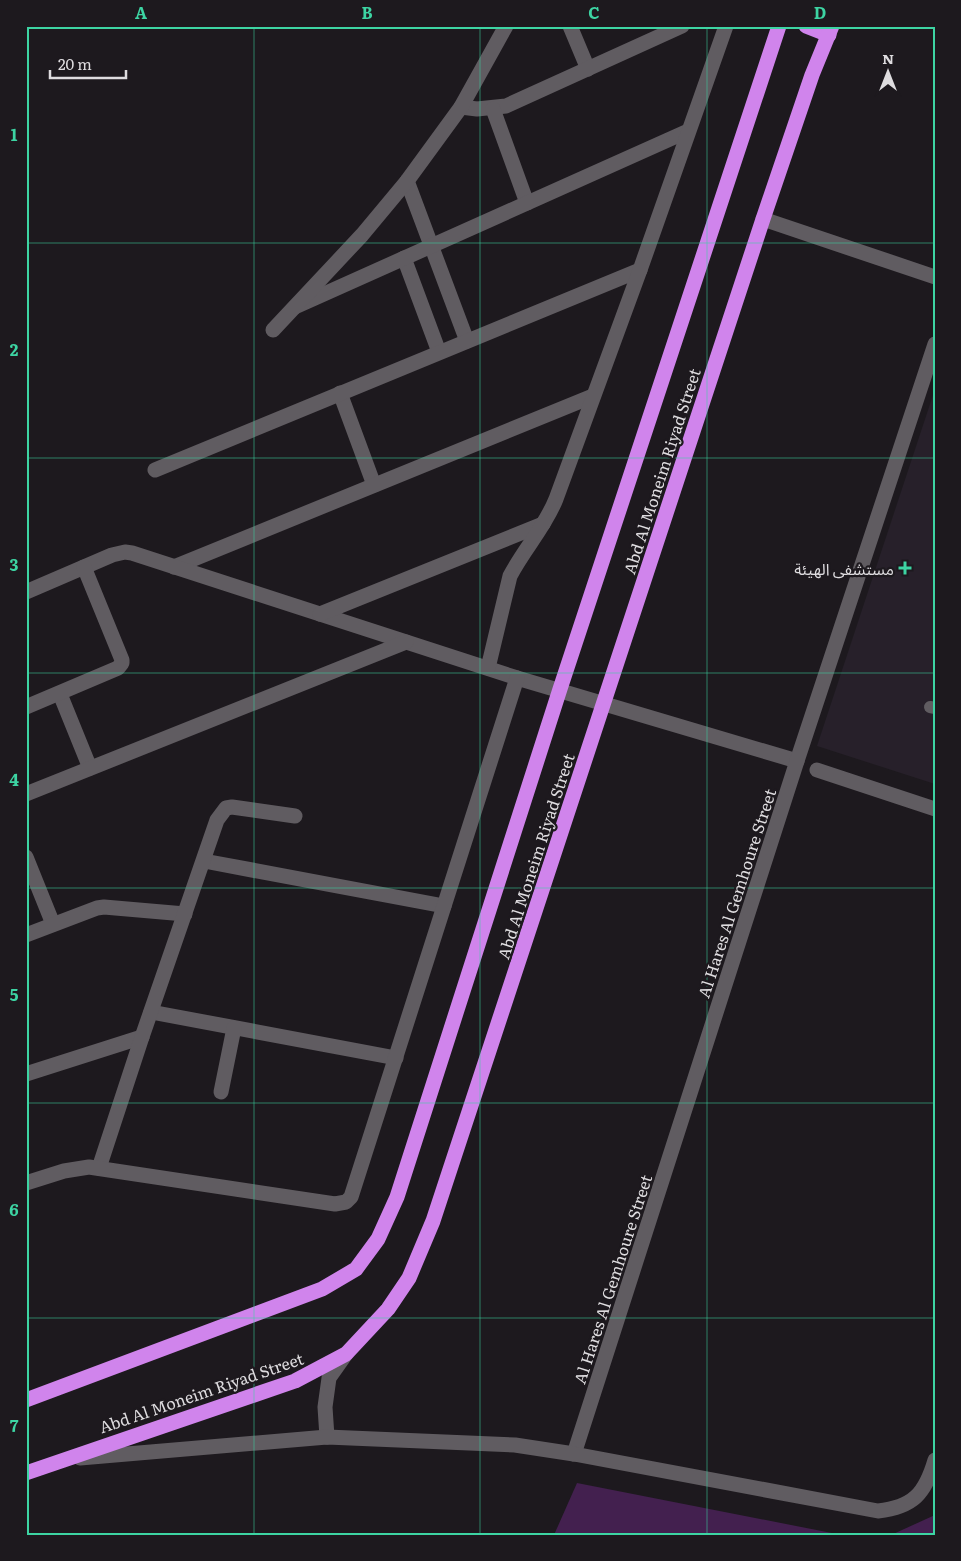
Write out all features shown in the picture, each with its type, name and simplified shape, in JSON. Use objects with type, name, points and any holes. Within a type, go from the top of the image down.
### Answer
[{"type":"highway","name":"Abd Al Moneim Riyad Street","points":[[26,1400],[322,1289],[356,1269],[378,1239],[397,1197],[560,689],[779,26]]},
{"type":"highway","points":[[806,26],[831,30]]},
{"type":"highway","name":"Abd Al Moneim Riyad Street","points":[[26,1473],[295,1381],[346,1354],[388,1309],[409,1278],[433,1221],[763,219],[812,75],[831,30]]},
{"type":"street","points":[[273,330],[362,235],[407,181],[461,107],[506,26]]},
{"type":"street","points":[[570,26],[588,70]]},
{"type":"street","points":[[461,107],[477,110],[493,109],[520,100],[682,26]]},
{"type":"street","points":[[488,668],[510,576],[517,562],[544,524],[556,499],[640,270],[726,26]]},
{"type":"street","points":[[493,109],[527,203]]},
{"type":"street","points":[[295,307],[688,131]]},
{"type":"street","points":[[407,181],[467,341]]},
{"type":"street","points":[[763,219],[935,277]]},
{"type":"street","points":[[404,258],[439,352]]},
{"type":"street","points":[[155,470],[640,270]]},
{"type":"street","name":"Al Hares Al Gemhoure Street","points":[[574,1454],[797,762],[935,344]]},
{"type":"street","points":[[340,393],[374,485]]},
{"type":"street","points":[[174,567],[594,396]]},
{"type":"street","points":[[320,614],[544,524]]},
{"type":"street","points":[[26,592],[112,555],[125,552],[517,678],[560,689],[797,762]]},
{"type":"street","points":[[26,707],[118,668],[122,663],[84,567]]},
{"type":"street","points":[[26,794],[406,642]]},
{"type":"street","points":[[26,1183],[71,1169],[89,1167],[341,1204],[346,1202],[354,1192],[517,678]]},
{"type":"street","points":[[60,694],[90,768]]},
{"type":"street","points":[[817,770],[935,809]]},
{"type":"street","points":[[99,1168],[150,1012],[218,820],[226,808],[240,806],[295,816]]},
{"type":"street","points":[[26,857],[53,924]]},
{"type":"street","points":[[204,861],[444,906]]},
{"type":"street","points":[[26,935],[90,910],[104,907],[185,914]]},
{"type":"street","points":[[150,1012],[396,1058]]},
{"type":"street","points":[[221,1092],[234,1028]]},
{"type":"street","points":[[26,1074],[142,1038]]},
{"type":"street","points":[[327,1437],[325,1407],[329,1378],[346,1354]]},
{"type":"street","points":[[63,1459],[327,1437],[515,1445],[574,1454],[878,1511],[896,1509],[914,1499],[929,1479],[935,1460]]},
{"type":"shaded area","name":"مستشفى الهيئة","points":[[935,389],[935,784],[817,746]]},
{"type":"shaded area","points":[[577,1483],[842,1535],[554,1535]]},
{"type":"shaded area","points":[[935,1515],[935,1535],[891,1535]]},
{"type":"place","name":"مستشفى الهيئة","points":[[905,568]]}]
